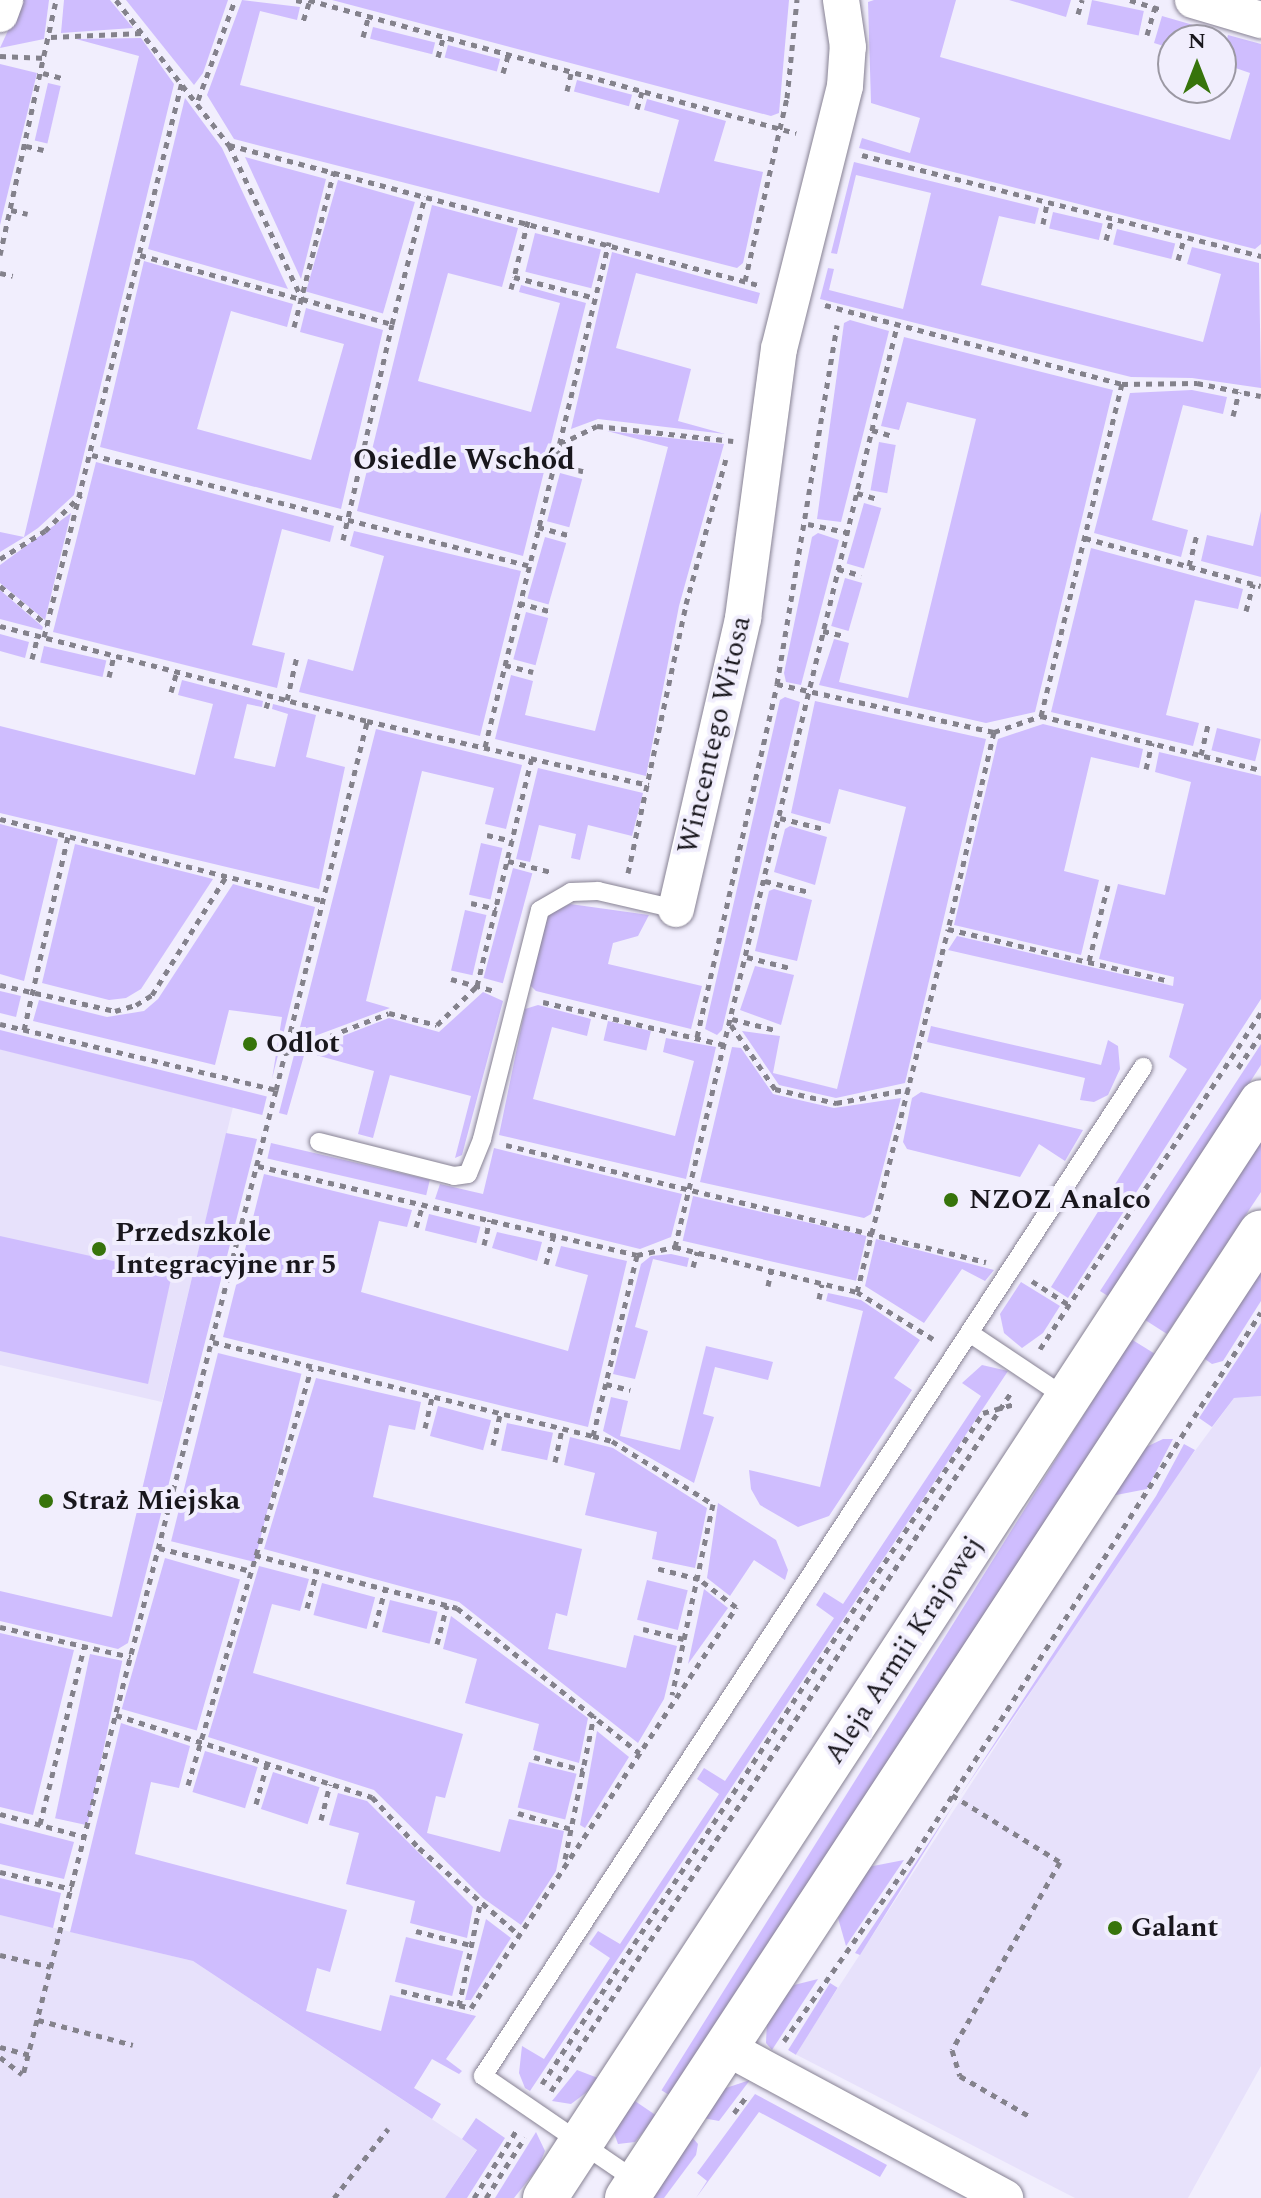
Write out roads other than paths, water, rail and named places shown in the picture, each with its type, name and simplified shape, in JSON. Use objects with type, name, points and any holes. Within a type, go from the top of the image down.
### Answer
[{"type":"street","points":[[0,14],[5,0]]},
{"type":"street","name":"Wincentego Witosa","points":[[676,909],[743,618],[779,349],[831,145],[848,47],[841,0]]},
{"type":"street","points":[[1193,0],[1261,20]]},
{"type":"street","name":"Aleja Armii Krajowej","points":[[545,2198],[1052,1388],[1248,1088]]},
{"type":"street","points":[[632,2190],[1261,1232]]},
{"type":"street","points":[[727,2048],[1005,2198]]},
{"type":"lane","name":"Wincentego Witosa","points":[[319,1142],[454,1176],[468,1174],[482,1139],[540,910],[552,900],[598,891],[676,909]]},
{"type":"lane","points":[[632,2190],[580,2145],[483,2076],[1143,1067]]},
{"type":"lane","points":[[971,1334],[1052,1388]]},
{"type":"place","name":"Odlot","points":[[250,1044]]},
{"type":"place","name":"NZOZ Analco","points":[[951,1200]]},
{"type":"place","name":"Przedszkole Integracyjne nr 5","points":[[99,1249]]},
{"type":"place","name":"Straż Miejska","points":[[46,1501]]},
{"type":"place","name":"Galant","points":[[1115,1928]]},
{"type":"district","name":"Osiedle Wschód","points":[[464,460]]}]
